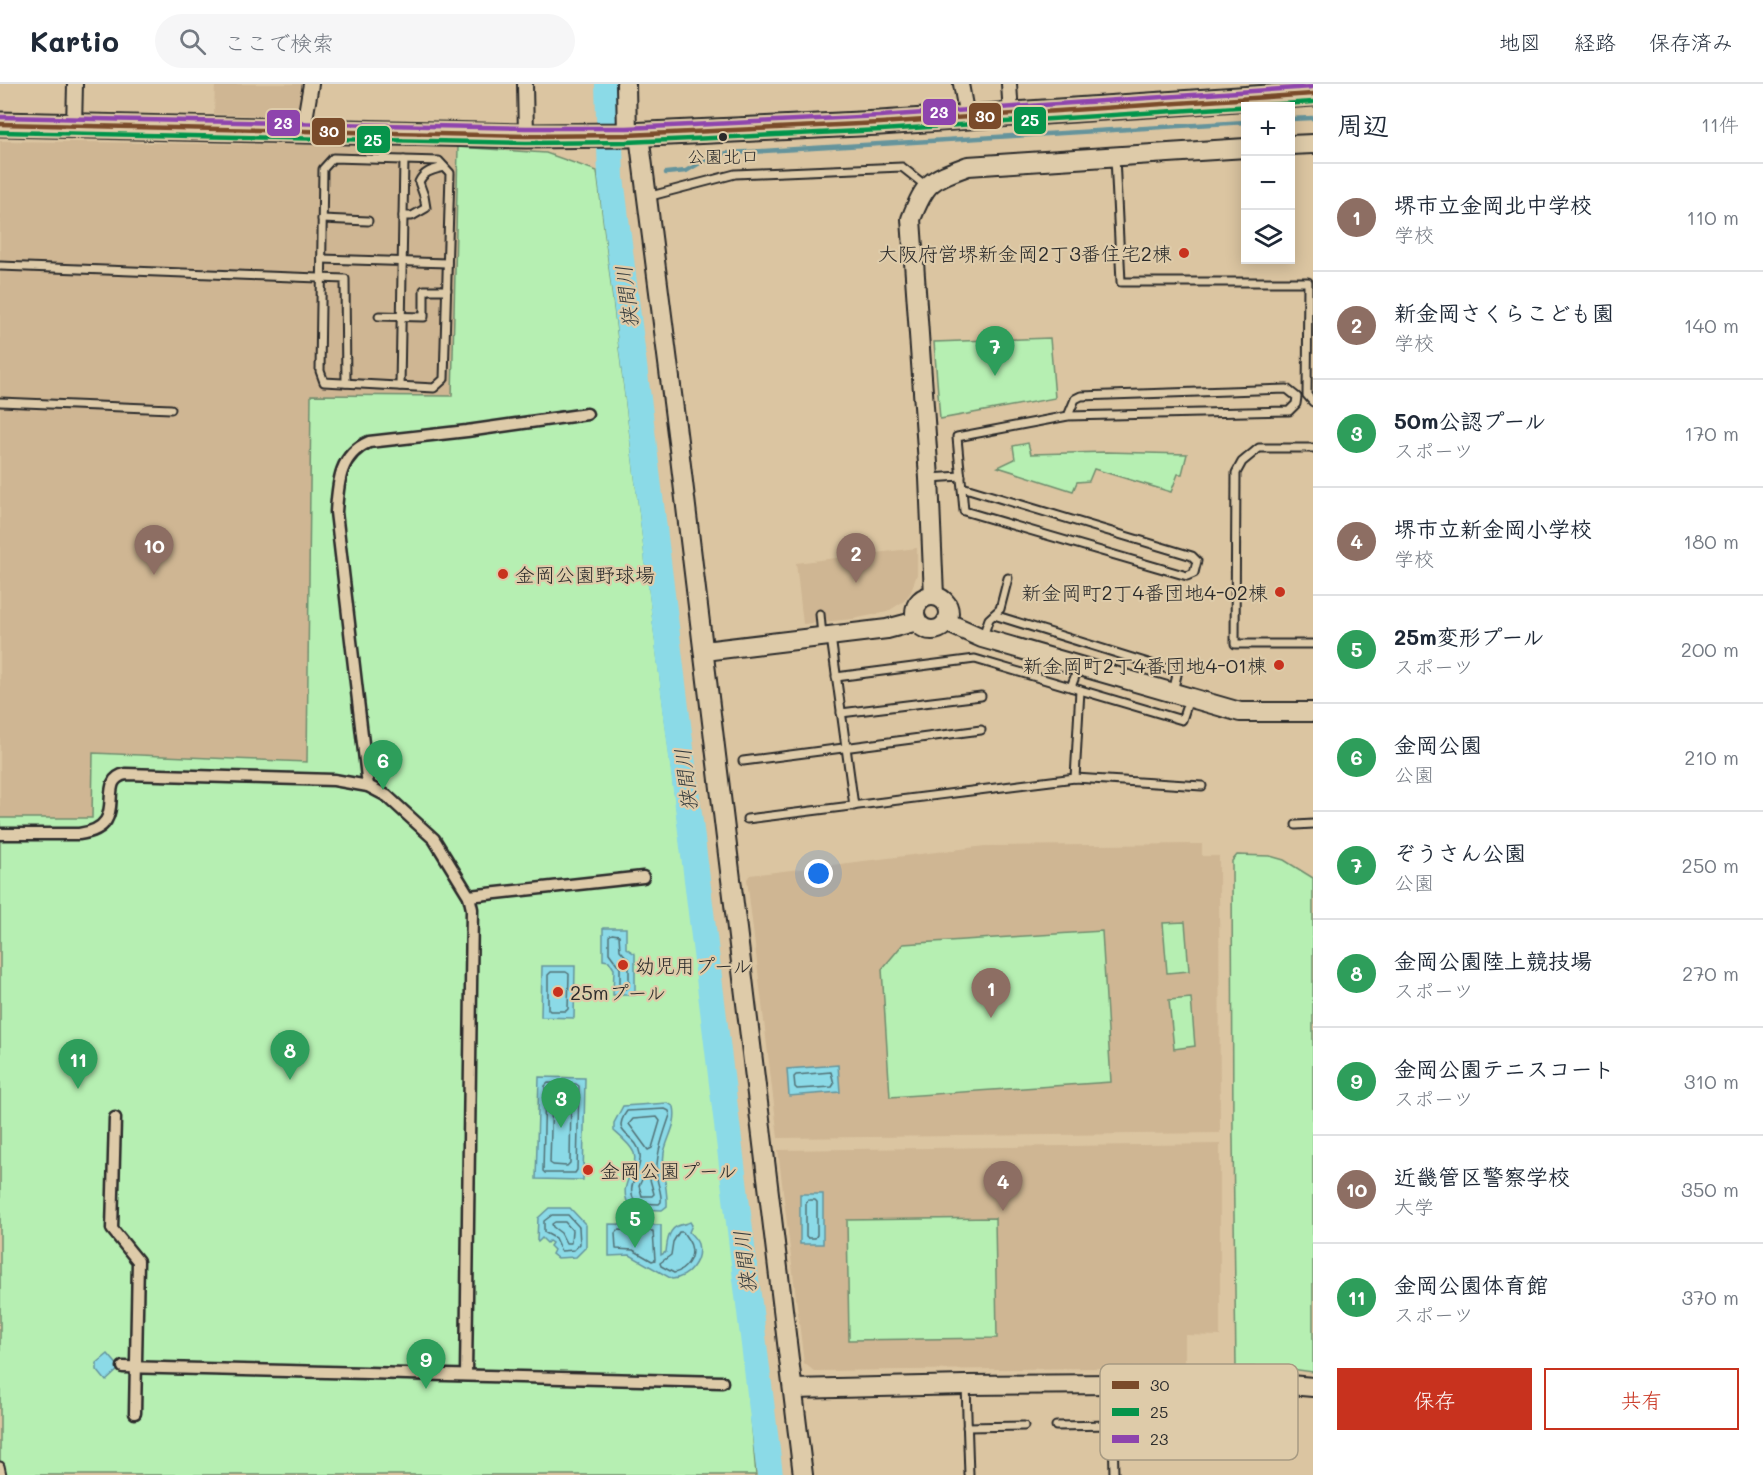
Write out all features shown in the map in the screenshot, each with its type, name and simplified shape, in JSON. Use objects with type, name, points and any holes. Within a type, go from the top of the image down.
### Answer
[{"type":"main road","points":[[0,124],[526,136],[621,135],[1011,114],[1268,90],[1313,94]]},
{"type":"street","points":[[74,127],[75,84]]},
{"type":"street","points":[[303,131],[311,84]]},
{"type":"street","points":[[525,84],[526,136]]},
{"type":"street","points":[[626,84],[621,135],[647,197],[704,651],[802,1475]]},
{"type":"street","points":[[961,84],[967,117]]},
{"type":"street","points":[[1009,84],[1011,114]]},
{"type":"street","points":[[1295,145],[1313,144]]},
{"type":"street","points":[[933,596],[930,478],[911,219],[927,186],[944,175],[968,166],[1241,148]]},
{"type":"street","points":[[368,786],[362,718],[336,512],[338,479],[349,455],[358,447],[369,442],[587,414]]},
{"type":"street","points":[[933,596],[944,601],[948,616],[942,626],[932,630],[921,626],[917,621],[916,606],[923,598],[933,596]]},
{"type":"street","points":[[704,651],[899,627],[917,621]]},
{"type":"street","points":[[946,622],[982,638],[1240,712],[1313,712]]},
{"type":"street","points":[[0,834],[79,834],[99,829],[106,822],[111,810],[111,785],[118,776],[126,774],[334,780],[368,786],[387,796],[434,839],[469,896],[472,909],[466,1375]]},
{"type":"street","points":[[469,896],[644,877]]},
{"type":"street","points":[[115,1118],[112,1229],[138,1261],[135,1413]]},
{"type":"street","points":[[123,1367],[722,1383]]},
{"type":"street","points":[[793,1389],[1100,1384]]},
{"type":"street","points":[[1298,1385],[1313,1387]]},
{"type":"lane","points":[[1115,157],[1121,282],[1311,282],[1307,395],[1313,402]]},
{"type":"lane","points":[[333,158],[404,160],[439,160],[450,173],[444,378],[434,388],[324,382],[320,371],[323,169],[333,158]]},
{"type":"lane","points":[[400,386],[404,160]]},
{"type":"lane","points":[[403,216],[412,216],[426,208],[419,182],[429,171],[444,166]]},
{"type":"lane","points":[[647,197],[735,174],[902,167],[927,186]]},
{"type":"lane","points":[[322,219],[368,221]]},
{"type":"lane","points":[[322,260],[447,263]]},
{"type":"lane","points":[[0,266],[345,279],[346,383]]},
{"type":"lane","points":[[379,316],[424,318],[424,290],[447,290]]},
{"type":"lane","points":[[962,487],[1192,556],[1197,561],[1196,567],[1194,573],[1187,576],[964,511],[957,437],[1068,416],[1289,411],[1296,404],[1297,397],[1287,389],[1081,396],[1075,399],[1068,416]]},
{"type":"lane","points":[[0,402],[171,409]]},
{"type":"lane","points":[[1313,448],[1258,448],[1242,462],[1236,472],[1234,515],[1235,644],[1313,644]]},
{"type":"lane","points":[[930,478],[961,476]]},
{"type":"lane","points":[[982,638],[989,619],[1000,609],[1008,578]]},
{"type":"lane","points":[[820,614],[836,677],[854,806]]},
{"type":"lane","points":[[836,677],[975,659],[1182,720],[1177,675],[1171,670],[994,615]]},
{"type":"lane","points":[[1071,687],[1079,666]]},
{"type":"lane","points":[[1075,778],[1080,690]]},
{"type":"lane","points":[[841,713],[981,696]]},
{"type":"lane","points":[[743,761],[981,730]]},
{"type":"lane","points":[[747,819],[1075,778],[1202,786]]},
{"type":"lane","points":[[1296,825],[1313,824]]},
{"type":"lane","points":[[966,1385],[969,1475]]},
{"type":"lane","points":[[1056,1426],[1100,1425]]},
{"type":"lane","points":[[967,1427],[1024,1426]]},
{"type":"lane","points":[[1114,1460],[1114,1475]]},
{"type":"lane","points":[[0,1466],[2,1475]]},
{"type":"shaded area","points":[[215,84],[304,84],[301,109],[295,117],[214,114]]},
{"type":"shaded area","points":[[0,141],[458,147],[452,397],[311,396],[307,762],[94,753],[92,818],[0,818]]},
{"type":"shaded area","points":[[917,548],[917,574],[911,592],[904,601],[887,612],[853,619],[803,624],[796,563]]},
{"type":"shaded area","points":[[1202,844],[1202,856],[1219,856],[1220,1133],[778,1138],[747,879],[750,875],[985,846]]},
{"type":"shaded area","points":[[1220,1144],[1220,1336],[1185,1335],[1185,1364],[1100,1364],[1100,1368],[814,1371],[804,1363],[778,1150]]},
{"type":"green space","points":[[458,147],[546,153],[597,171],[748,1382],[756,1475],[0,1475],[0,818],[92,818],[93,753],[307,762],[311,395],[452,396]]},
{"type":"green space","points":[[1050,338],[1055,398],[940,419],[934,342]]},
{"type":"green space","points":[[1028,443],[1031,454],[1106,452],[1187,454],[1182,474],[1178,474],[1171,492],[1094,469],[1089,481],[1077,482],[1073,491],[998,467],[1015,459],[1013,446]]},
{"type":"green space","points":[[1237,855],[1270,856],[1284,860],[1313,878],[1313,1372],[1298,1370],[1298,1364],[1236,1364],[1232,861]]},
{"type":"green space","points":[[1185,922],[1189,971],[1167,973],[1163,923]]},
{"type":"green space","points":[[1102,931],[1111,1082],[890,1097],[882,969],[903,944]]},
{"type":"green space","points":[[1191,998],[1195,1046],[1174,1049],[1169,1000]]},
{"type":"green space","points":[[995,1218],[997,1338],[849,1340],[847,1220]]},
{"type":"water","name":"幼児用プール","points":[[603,928],[626,928],[626,948],[635,954],[635,995],[613,995],[614,969],[609,961],[603,960]]},
{"type":"water","name":"25mプール","points":[[542,966],[575,966],[574,1018],[541,1017]]},
{"type":"water","points":[[838,1065],[840,1092],[789,1096],[787,1069]]},
{"type":"water","points":[[539,1077],[585,1078],[583,1180],[536,1179]]},
{"type":"water","points":[[668,1103],[674,1107],[675,1113],[663,1160],[667,1206],[662,1210],[632,1209],[625,1193],[634,1166],[634,1153],[614,1131],[614,1123],[623,1106]]},
{"type":"water","points":[[800,1194],[823,1194],[823,1244],[800,1244]]},
{"type":"water","points":[[549,1208],[570,1208],[586,1225],[586,1247],[576,1257],[557,1258],[552,1254],[554,1250],[550,1246],[552,1243],[549,1241],[547,1243],[542,1238],[538,1242],[538,1218]]},
{"type":"water","points":[[690,1222],[692,1225],[689,1232],[697,1242],[699,1250],[696,1262],[683,1276],[672,1279],[630,1255],[609,1256],[609,1224],[661,1225],[661,1255],[666,1252],[673,1229]]},
{"type":"water","points":[[108,1354],[120,1368],[106,1381],[97,1370],[97,1363]]},
{"type":"waterway","name":"狭間川","points":[[608,84],[611,178],[770,1475]]},
{"type":"waterway","points":[[1295,119],[1313,118]]},
{"type":"waterway","points":[[666,173],[686,171],[715,154],[1241,122]]},
{"type":"transit line","name":"23","points":[[0,117],[627,128],[880,116],[1312,87]]},
{"type":"transit line","name":"30","points":[[0,124],[526,136],[627,135],[880,123],[1313,94]]},
{"type":"transit line","name":"25","points":[[0,132],[526,143],[627,142],[881,130],[1313,102]]},
{"type":"place","name":"公園北口","points":[[723,137]]},
{"type":"place","name":"大阪府営堺新金岡2丁3番住宅2棟","points":[[1184,253]]},
{"type":"place","name":"ぞうさん公園","points":[[995,376]]},
{"type":"place","name":"金岡公園野球場","points":[[503,574]]},
{"type":"place","name":"近畿管区警察学校","points":[[154,575]]},
{"type":"place","name":"新金岡さくらこども園","points":[[856,583]]},
{"type":"place","name":"新金岡町2丁4番団地4-02棟","points":[[1280,592]]},
{"type":"place","name":"新金岡町2丁4番団地4-01棟","points":[[1279,665]]},
{"type":"place","name":"金岡公園","points":[[383,790]]},
{"type":"place","name":"幼児用プール","points":[[623,965]]},
{"type":"place","name":"25mプール","points":[[558,992]]},
{"type":"place","name":"堺市立金岡北中学校","points":[[991,1018]]},
{"type":"place","name":"金岡公園陸上競技場","points":[[290,1080]]},
{"type":"place","name":"金岡公園体育館","points":[[78,1089]]},
{"type":"place","name":"50m公認プール","points":[[561,1128]]},
{"type":"place","name":"金岡公園プール","points":[[588,1170]]},
{"type":"place","name":"堺市立新金岡小学校","points":[[1003,1211]]},
{"type":"place","name":"25m変形プール","points":[[635,1248]]},
{"type":"place","name":"金岡公園テニスコート","points":[[426,1389]]}]
